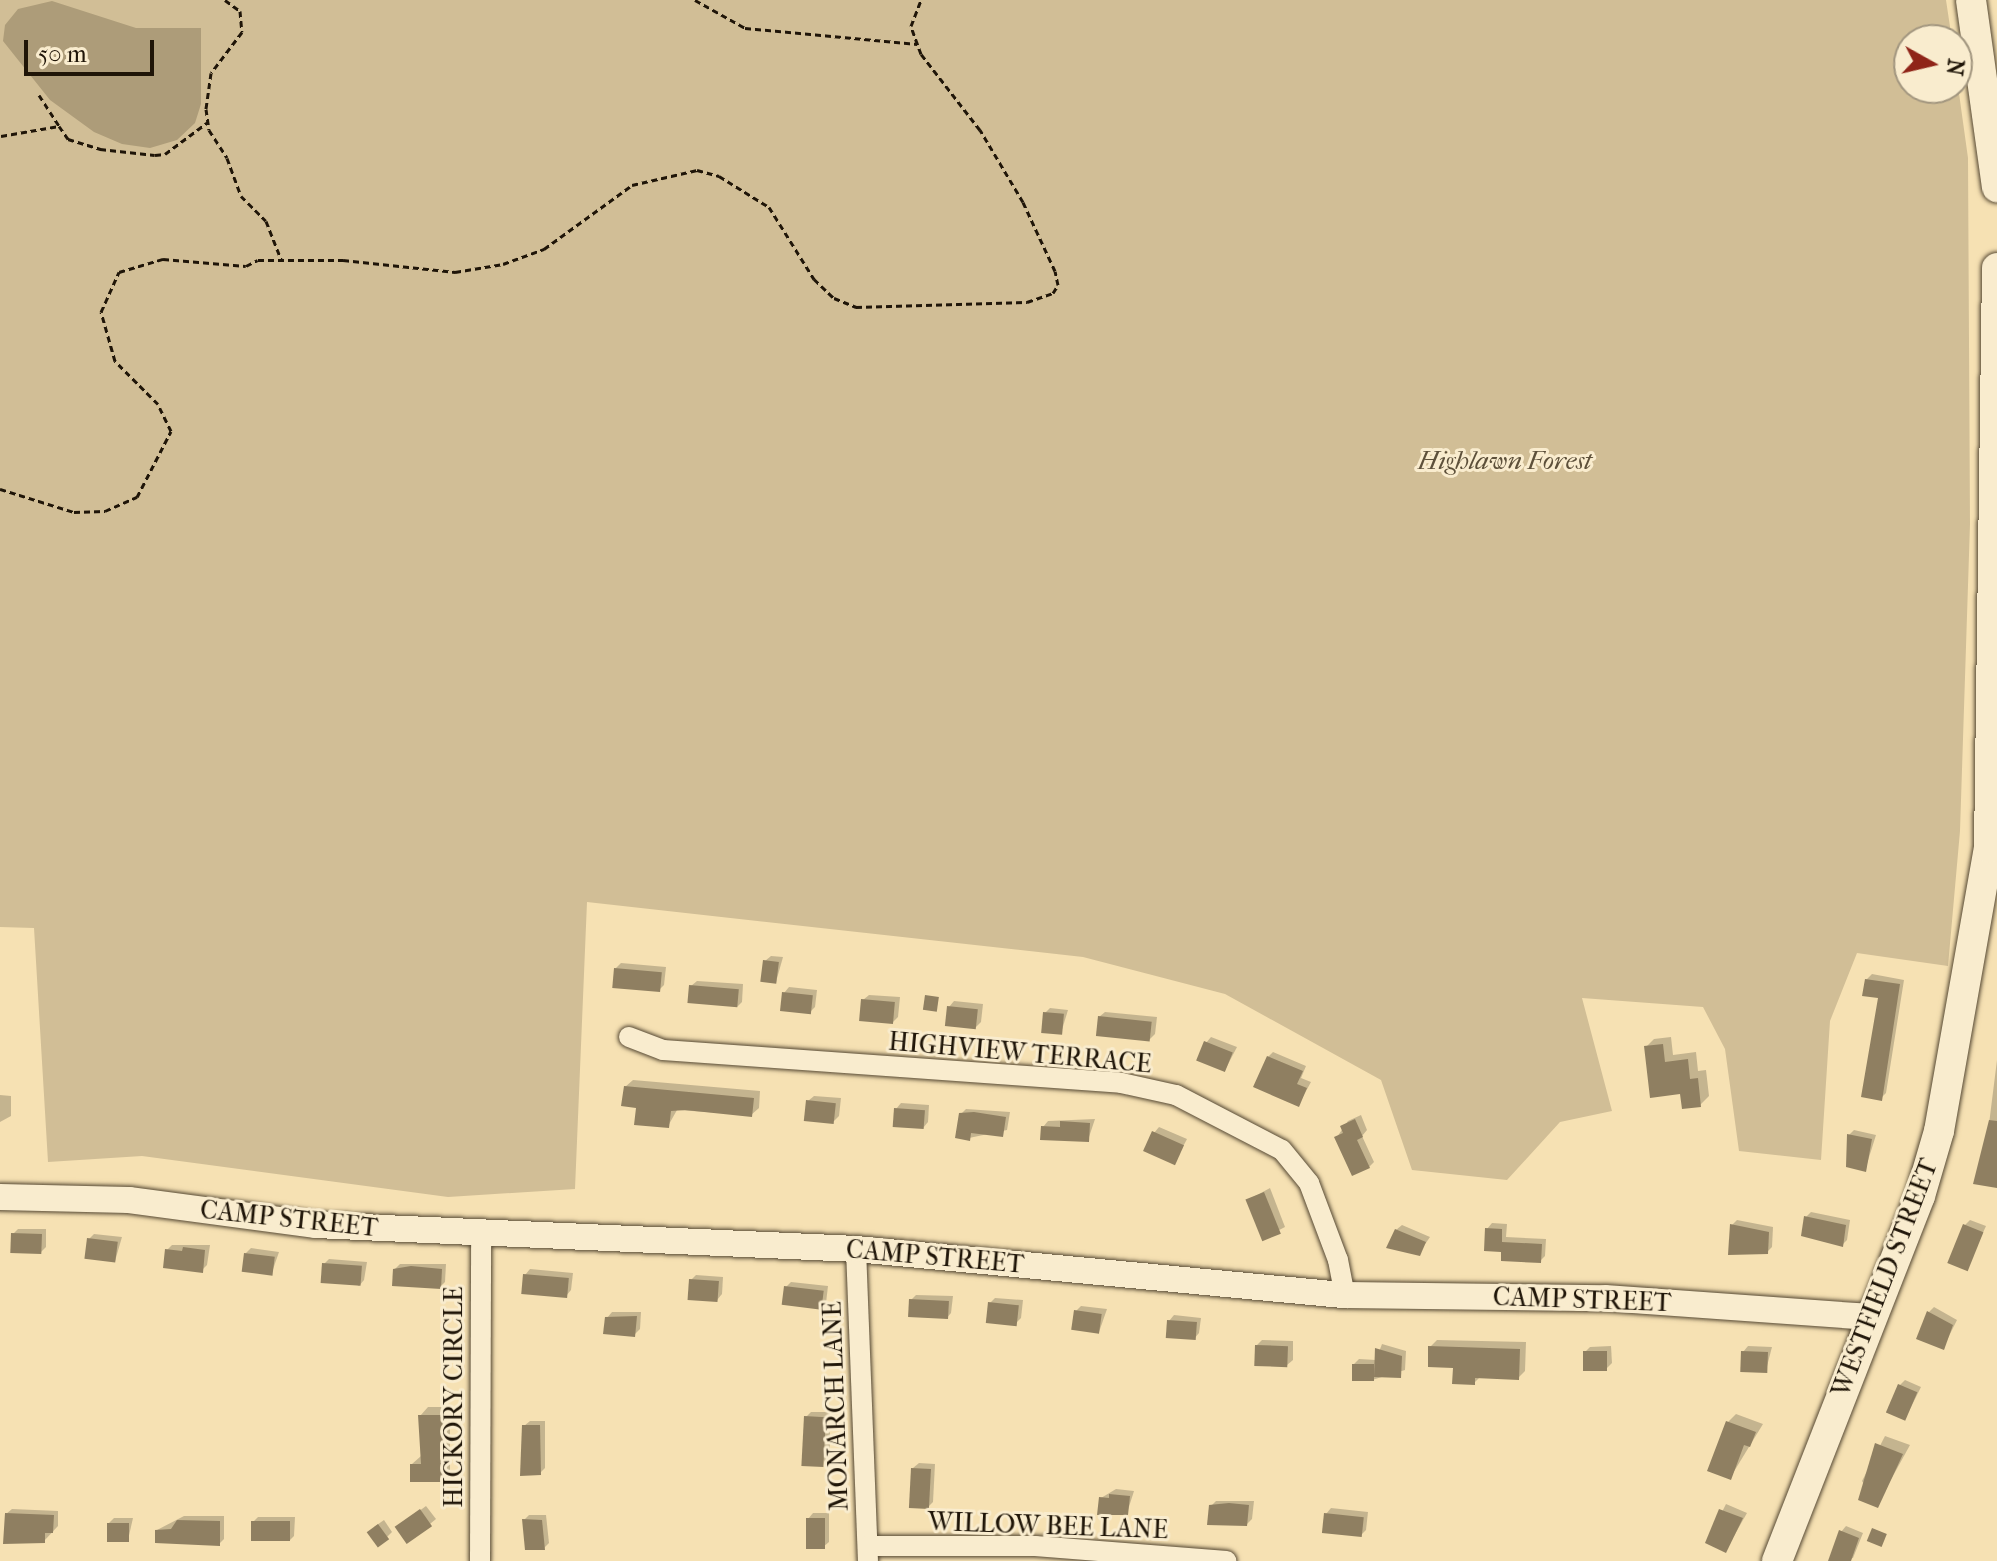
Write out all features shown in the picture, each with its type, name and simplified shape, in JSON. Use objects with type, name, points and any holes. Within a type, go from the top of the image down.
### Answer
[{"type":"main road","points":[[1971,0],[1997,187]]},
{"type":"main road","name":"WESTFIELD STREET","points":[[1777,1561],[1920,1196],[1939,1131],[1993,847],[1997,268]]},
{"type":"street","name":"HIGHVIEW TERRACE","points":[[629,1037],[663,1050],[1121,1083],[1176,1095],[1282,1150],[1309,1183],[1338,1260],[1345,1295]]},
{"type":"street","name":"CAMP STREET","points":[[0,1197],[129,1200],[264,1220],[856,1249],[1345,1295],[1605,1298],[1871,1317]]},
{"type":"street","name":"HICKORY CIRCLE","points":[[480,1561],[481,1233]]},
{"type":"street","name":"MONARCH LANE","points":[[856,1249],[868,1554]]},
{"type":"street","name":"WILLOW BEE LANE","points":[[868,1554],[1035,1546],[1226,1561]]},
{"type":"path","points":[[225,0],[240,11],[242,32],[224,60],[211,73],[208,122],[241,196],[266,221],[281,259]]},
{"type":"path","points":[[695,0],[745,28],[917,44]]},
{"type":"path","points":[[0,489],[74,512],[105,511],[137,497],[171,431],[158,404],[115,361],[101,312],[119,272],[141,263],[163,259],[246,266],[258,260],[281,259],[455,272],[503,264],[544,249],[632,185],[697,170],[719,176],[769,207],[814,279],[834,298],[856,307],[1027,302],[1053,293],[1058,285],[1055,271],[998,158],[942,86],[917,44],[911,26],[921,0]]},
{"type":"path","points":[[39,95],[68,139],[100,149],[165,154],[208,122]]},
{"type":"path","points":[[1,136],[59,126]]},
{"type":"green space","name":"Highlawn Forest","points":[[0,0],[1946,0],[1950,24],[1893,24],[1893,104],[1960,104],[1968,158],[1970,524],[1960,831],[1948,966],[1857,953],[1830,1021],[1821,1160],[1739,1151],[1725,1049],[1703,1007],[1582,998],[1612,1111],[1560,1122],[1507,1180],[1412,1170],[1381,1080],[1225,994],[1083,957],[587,902],[575,1189],[448,1197],[142,1156],[48,1162],[34,928],[0,927]]},
{"type":"shaded area","points":[[52,1],[136,28],[201,28],[201,104],[195,123],[177,140],[150,148],[122,144],[94,132],[50,100],[3,41],[5,25],[18,9]]},
{"type":"building","points":[[763,960],[779,962],[776,984],[760,982]]},
{"type":"building","points":[[614,968],[662,972],[660,992],[612,988]]},
{"type":"building","points":[[1865,979],[1900,984],[1882,1101],[1861,1097],[1878,998],[1862,996]]},
{"type":"building","points":[[689,985],[739,989],[737,1007],[687,1003]]},
{"type":"building","points":[[782,992],[813,995],[811,1014],[780,1011]]},
{"type":"building","points":[[925,995],[939,997],[937,1012],[923,1010]]},
{"type":"building","points":[[861,999],[895,1002],[893,1024],[859,1021]]},
{"type":"building","points":[[947,1006],[978,1009],[976,1029],[945,1026]]},
{"type":"building","points":[[1043,1012],[1064,1014],[1062,1035],[1041,1033]]},
{"type":"building","points":[[1098,1016],[1152,1022],[1150,1042],[1096,1036]]},
{"type":"building","points":[[1204,1041],[1233,1053],[1225,1072],[1196,1060]]},
{"type":"building","points":[[1663,1044],[1665,1062],[1688,1059],[1690,1079],[1698,1078],[1701,1107],[1682,1109],[1680,1094],[1650,1098],[1644,1046]]},
{"type":"building","points":[[1267,1056],[1303,1071],[1297,1084],[1307,1088],[1299,1107],[1253,1087]]},
{"type":"building","points":[[624,1086],[754,1098],[752,1117],[685,1110],[671,1111],[669,1128],[634,1125],[636,1108],[621,1106]]},
{"type":"building","points":[[806,1100],[836,1103],[834,1124],[804,1121]]},
{"type":"building","points":[[894,1108],[925,1110],[924,1129],[893,1127]]},
{"type":"building","points":[[959,1113],[1006,1117],[1003,1137],[971,1133],[970,1141],[955,1138]]},
{"type":"building","points":[[1355,1119],[1363,1137],[1357,1140],[1370,1168],[1352,1176],[1334,1137],[1343,1133],[1340,1126]]},
{"type":"building","points":[[1989,1120],[1997,1121],[1997,1188],[1973,1184]]},
{"type":"building","points":[[1060,1121],[1090,1123],[1089,1142],[1040,1140],[1041,1126],[1060,1127]]},
{"type":"building","points":[[1152,1131],[1184,1145],[1175,1165],[1143,1151]]},
{"type":"building","points":[[1847,1134],[1872,1139],[1866,1172],[1846,1167]]},
{"type":"building","points":[[1264,1192],[1281,1234],[1262,1241],[1245,1199]]},
{"type":"building","points":[[1804,1216],[1846,1225],[1843,1247],[1801,1236]]},
{"type":"building","points":[[1730,1224],[1769,1232],[1768,1254],[1728,1255]]},
{"type":"building","points":[[1963,1224],[1983,1232],[1968,1271],[1947,1263]]},
{"type":"building","points":[[1485,1228],[1502,1229],[1502,1242],[1542,1244],[1541,1263],[1501,1261],[1501,1252],[1484,1251]]},
{"type":"building","points":[[1395,1229],[1426,1242],[1420,1256],[1386,1248]]},
{"type":"building","points":[[11,1233],[42,1234],[41,1254],[10,1253]]},
{"type":"building","points":[[87,1238],[118,1242],[115,1263],[84,1259]]},
{"type":"building","points":[[183,1247],[205,1250],[203,1273],[163,1268],[165,1249],[182,1251]]},
{"type":"building","points":[[244,1253],[275,1257],[272,1276],[242,1272]]},
{"type":"building","points":[[322,1263],[362,1266],[361,1286],[321,1283]]},
{"type":"building","points":[[411,1266],[442,1269],[441,1289],[392,1286],[393,1269]]},
{"type":"building","points":[[523,1274],[569,1278],[567,1298],[521,1294]]},
{"type":"building","points":[[689,1279],[719,1281],[717,1302],[688,1300]]},
{"type":"building","points":[[784,1286],[824,1291],[821,1310],[782,1305]]},
{"type":"building","points":[[909,1299],[949,1301],[948,1319],[908,1317]]},
{"type":"building","points":[[988,1302],[1019,1305],[1017,1326],[986,1323]]},
{"type":"building","points":[[1074,1310],[1102,1314],[1099,1334],[1071,1330]]},
{"type":"building","points":[[1927,1311],[1953,1325],[1944,1350],[1916,1339]]},
{"type":"building","points":[[637,1316],[635,1337],[603,1334],[605,1317]]},
{"type":"building","points":[[1167,1320],[1197,1322],[1196,1340],[1166,1338]]},
{"type":"building","points":[[1255,1345],[1288,1346],[1287,1367],[1254,1366]]},
{"type":"building","points":[[1428,1346],[1520,1349],[1519,1380],[1475,1378],[1475,1385],[1452,1384],[1453,1368],[1428,1367]]},
{"type":"building","points":[[1375,1348],[1402,1356],[1401,1378],[1374,1377]]},
{"type":"building","points":[[1583,1351],[1607,1351],[1607,1371],[1583,1371]]},
{"type":"building","points":[[1741,1351],[1768,1352],[1767,1373],[1740,1372]]},
{"type":"building","points":[[1352,1364],[1374,1364],[1374,1381],[1352,1381]]},
{"type":"building","points":[[1898,1384],[1917,1392],[1905,1421],[1886,1413]]},
{"type":"building","points":[[418,1415],[443,1415],[443,1482],[410,1482],[410,1464],[421,1464]]},
{"type":"building","points":[[804,1416],[826,1417],[823,1467],[801,1466]]},
{"type":"building","points":[[1726,1421],[1756,1432],[1750,1447],[1744,1445],[1731,1480],[1707,1471]]},
{"type":"building","points":[[522,1425],[540,1425],[541,1475],[520,1476]]},
{"type":"building","points":[[1875,1443],[1903,1454],[1878,1508],[1858,1500]]},
{"type":"building","points":[[911,1468],[931,1469],[929,1509],[909,1508]]},
{"type":"building","points":[[1109,1494],[1130,1496],[1128,1515],[1097,1515],[1099,1497],[1109,1498]]},
{"type":"building","points":[[1209,1505],[1249,1505],[1247,1526],[1207,1525]]},
{"type":"building","points":[[420,1509],[432,1526],[407,1544],[395,1527]]},
{"type":"building","points":[[1719,1509],[1743,1518],[1726,1553],[1705,1543]]},
{"type":"building","points":[[5,1513],[54,1515],[53,1533],[45,1533],[45,1543],[3,1544]]},
{"type":"building","points":[[1324,1513],[1364,1517],[1362,1537],[1322,1533]]},
{"type":"building","points":[[806,1518],[825,1518],[825,1549],[806,1549]]},
{"type":"building","points":[[522,1519],[542,1520],[545,1550],[525,1550]]},
{"type":"building","points":[[177,1520],[220,1521],[220,1546],[155,1543],[155,1530],[171,1529]]},
{"type":"building","points":[[251,1521],[290,1521],[290,1541],[251,1541]]},
{"type":"building","points":[[107,1523],[129,1523],[129,1542],[107,1542]]},
{"type":"building","points":[[378,1524],[389,1539],[378,1548],[367,1532]]},
{"type":"building","points":[[1872,1528],[1887,1534],[1882,1547],[1867,1541]]},
{"type":"building","points":[[1839,1530],[1859,1538],[1851,1561],[1828,1561]]}]
